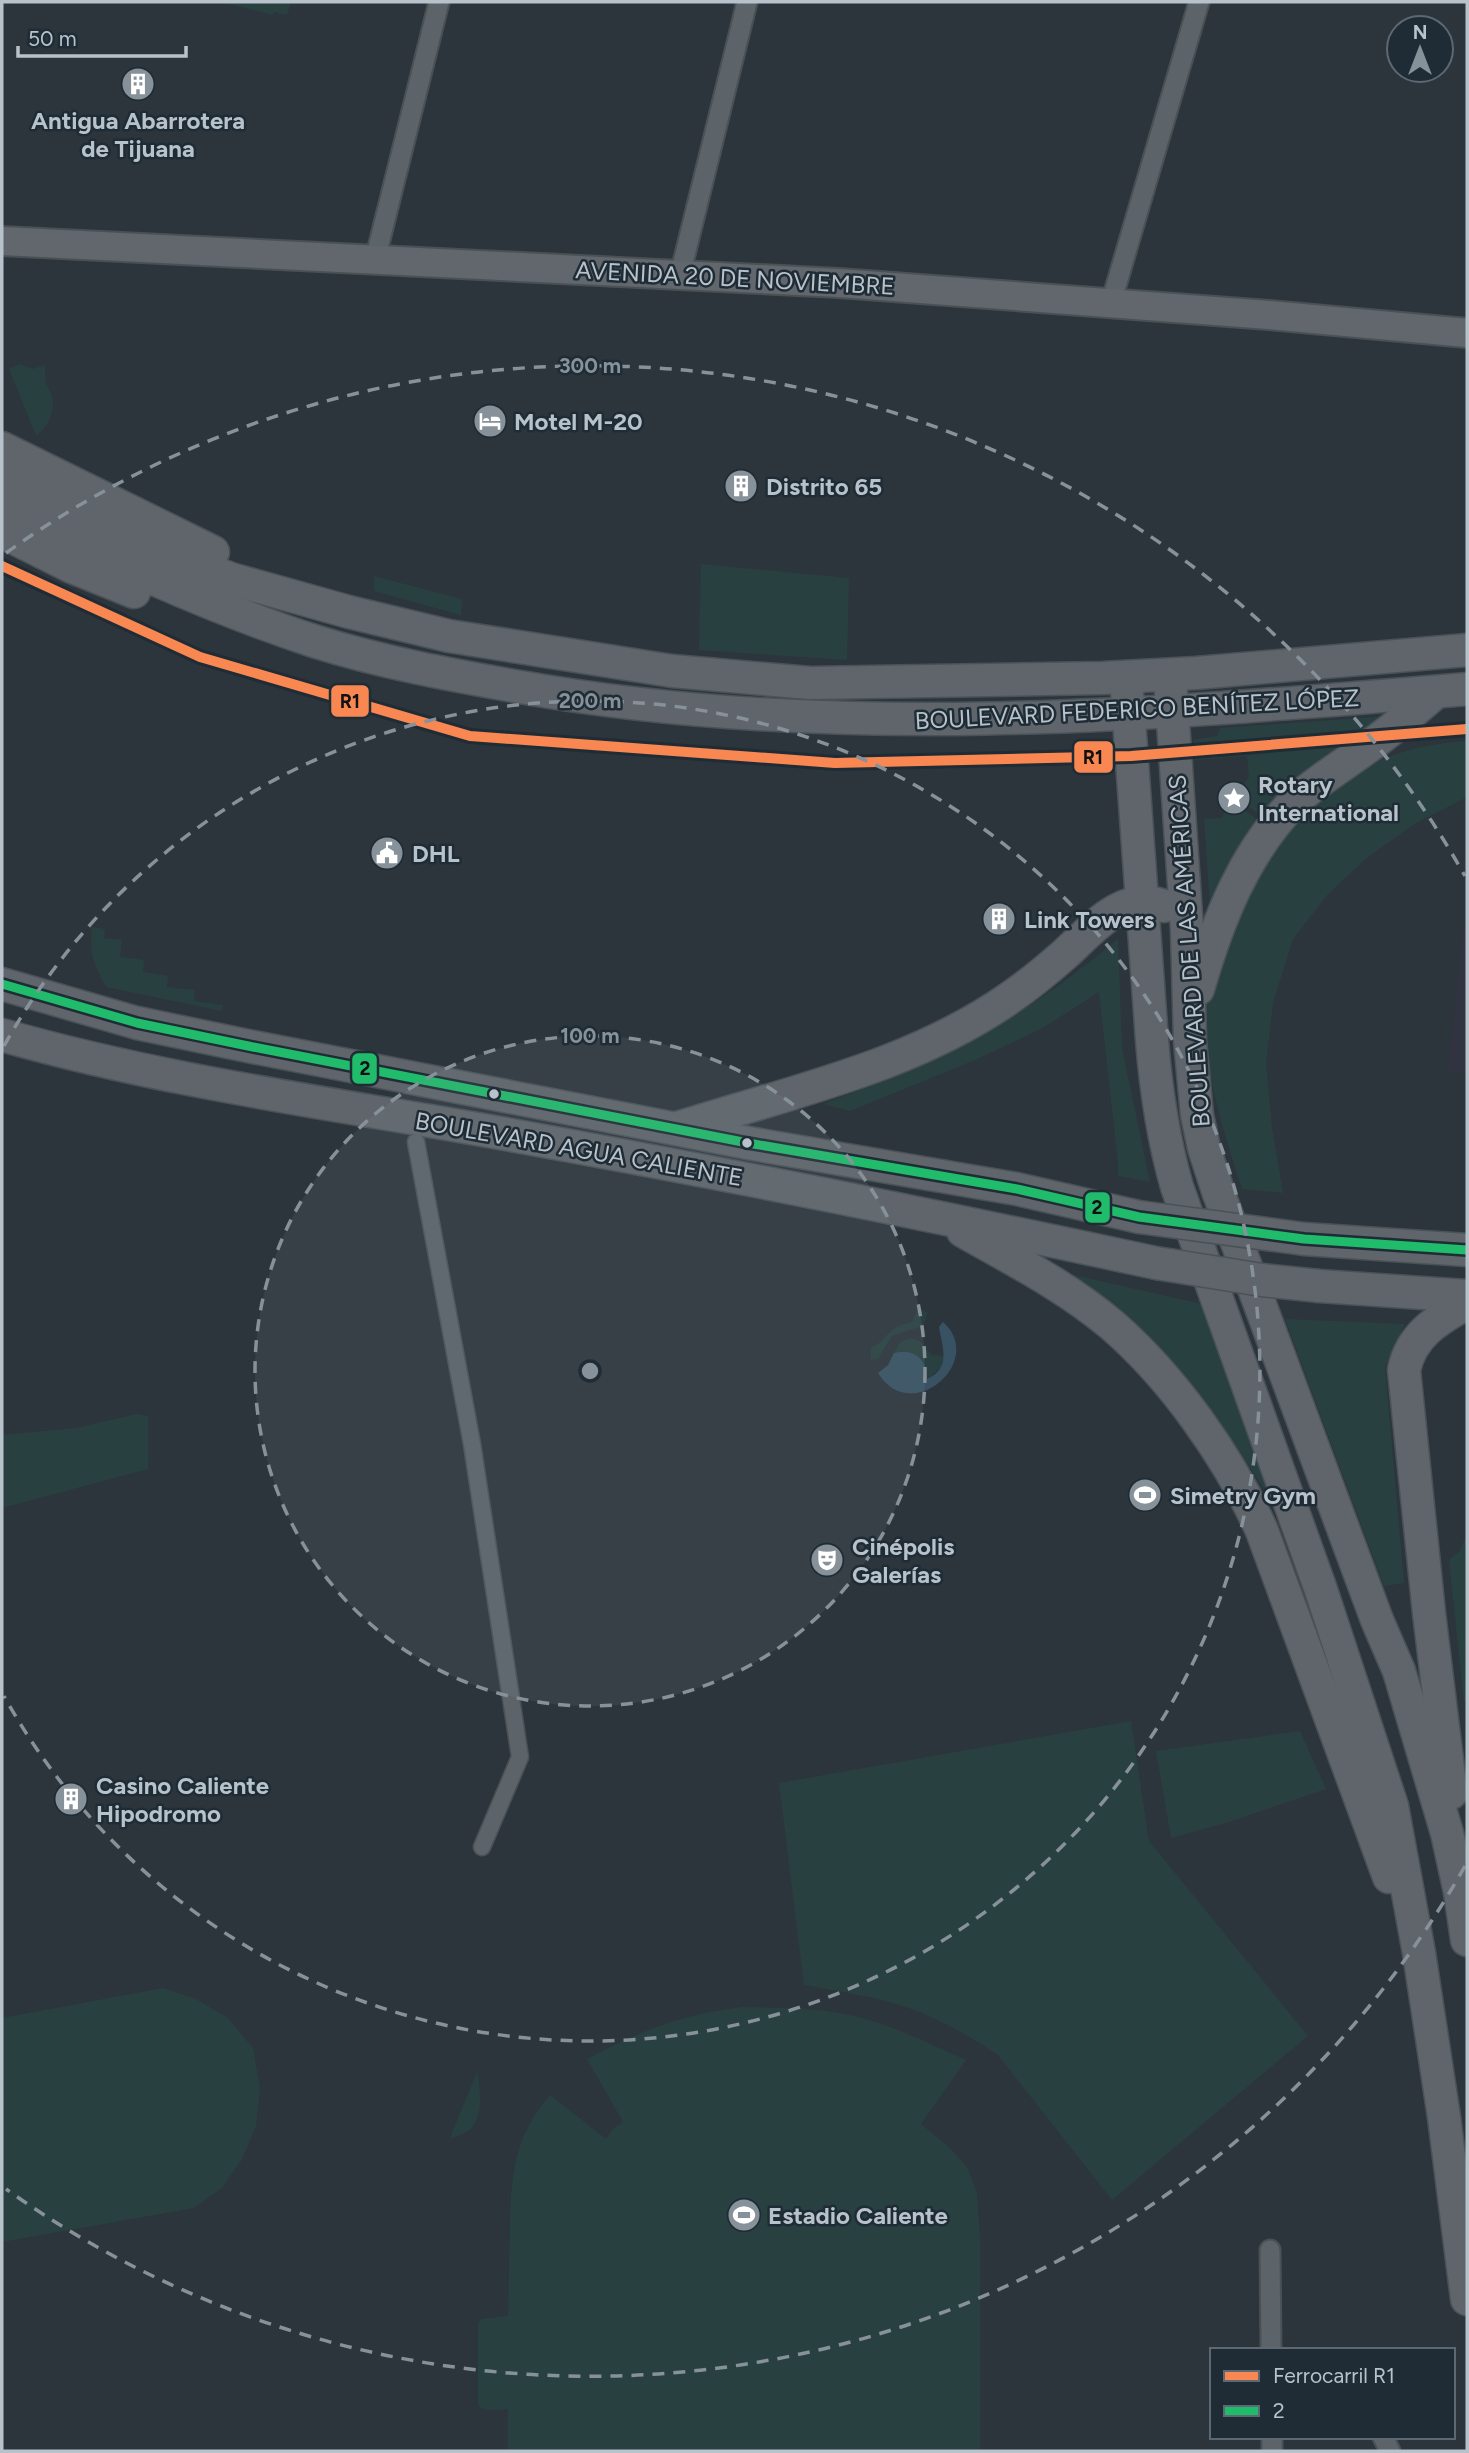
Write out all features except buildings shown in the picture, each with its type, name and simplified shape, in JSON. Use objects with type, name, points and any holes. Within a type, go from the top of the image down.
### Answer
[{"type":"main road","name":"AVENIDA 20 DE NOVIEMBRE","points":[[2,241],[839,283],[1467,333]]},
{"type":"main road","points":[[2,448],[246,568],[349,612]]},
{"type":"main road","name":"BOULEVARD FEDERICO BENÍTEZ LÓPEZ","points":[[2,479],[147,546],[231,579],[449,636],[682,673],[810,682],[1126,678],[1467,650]]},
{"type":"main road","name":"BOULEVARD FEDERICO BENÍTEZ LÓPEZ","points":[[2,508],[182,590],[316,642],[474,679],[573,696],[674,709],[780,717],[905,721],[1128,714],[1452,691]]},
{"type":"main road","points":[[2,532],[72,567],[236,634],[277,643],[316,642]]},
{"type":"main road","name":"BOULEVARD DE LAS AMÉRICAS","points":[[1170,675],[1197,1115],[1204,1148],[1377,1620],[1399,1671],[1429,1769],[1460,1892],[1467,1940]]},
{"type":"main road","name":"BOULEVARD DE LAS AMÉRICAS","points":[[1126,678],[1155,1079],[1164,1142],[1177,1187],[1334,1626],[1392,1806],[1444,2117],[1467,2300]]},
{"type":"main road","points":[[1190,1017],[1221,918],[1250,857],[1266,835],[1298,799],[1384,735],[1452,691]]},
{"type":"main road","points":[[676,1128],[849,1076],[930,1044],[969,1025],[1013,996],[1113,911],[1143,903],[1159,904],[1169,908],[1187,930]]},
{"type":"main road","name":"BOULEVARD AGUA CALIENTE","points":[[2,984],[150,1026],[676,1128],[1017,1189],[1139,1217],[1304,1238],[1467,1250]]},
{"type":"main road","name":"BOULEVARD AGUA CALIENTE","points":[[2,1035],[167,1075],[628,1156],[934,1215],[1156,1263],[1262,1280],[1467,1296]]},
{"type":"main road","points":[[934,1215],[1030,1269],[1111,1325],[1156,1366],[1247,1497],[1373,1829],[1423,1981]]},
{"type":"main road","points":[[1460,1892],[1404,1370],[1410,1349],[1428,1328],[1467,1303]]},
{"type":"main road","points":[[1298,1631],[1377,1620],[1410,1611],[1427,1595]]},
{"type":"street","points":[[375,260],[439,2]]},
{"type":"street","points":[[680,275],[747,2]]},
{"type":"street","points":[[1111,303],[1199,2]]},
{"type":"street","points":[[416,1142],[472,1444],[520,1756],[482,1847]]},
{"type":"street","points":[[1270,2250],[1271,2348]]},
{"type":"shaded area","points":[[1465,913],[1467,1072],[1448,1072]]},
{"type":"shaded area","points":[[943,1322],[954,1338],[956,1354],[950,1370],[939,1382],[925,1391],[908,1393],[892,1388],[878,1373],[888,1365],[894,1353],[908,1352],[918,1357],[925,1366],[927,1379],[940,1369],[944,1356],[939,1327]]},
{"type":"green space","points":[[221,2],[291,2],[287,15],[274,12],[273,15]]},
{"type":"green space","points":[[20,364],[32,369],[45,365],[46,383],[53,400],[48,423],[36,435],[9,369]]},
{"type":"green space","points":[[701,564],[849,578],[847,660],[699,650]]},
{"type":"green space","points":[[374,576],[462,599],[461,615],[374,591]]},
{"type":"green space","points":[[1389,716],[1349,746],[1339,748],[1300,775],[1259,815],[1246,804],[1247,796],[1241,788],[1249,777],[1247,756],[1195,760],[1193,740],[1217,736],[1220,728]]},
{"type":"green space","points":[[1467,741],[1467,797],[1416,823],[1369,856],[1328,894],[1293,939],[1273,1003],[1266,1063],[1272,1128],[1283,1193],[1242,1189],[1211,1076],[1207,1053],[1206,1007],[1213,974],[1253,877],[1266,856],[1304,814],[1344,780],[1365,767],[1412,749]]},
{"type":"green space","points":[[1242,808],[1256,819],[1225,869],[1210,904],[1204,819],[1221,818],[1227,809],[1235,811]]},
{"type":"green space","points":[[92,927],[105,929],[104,938],[122,940],[120,957],[144,960],[143,972],[168,976],[167,987],[195,990],[194,1001],[223,1005],[222,1011],[106,987],[93,958]]},
{"type":"green space","points":[[1118,939],[1122,1048],[1150,1182],[1118,1176],[1099,992],[1041,1029],[975,1060],[850,1111],[823,1104],[919,1066],[982,1035],[1053,990]]},
{"type":"green space","points":[[1051,1270],[1202,1304],[1283,1518],[1212,1410],[1169,1360]]},
{"type":"green space","points":[[917,1309],[928,1312],[923,1326],[892,1336],[878,1359],[871,1360],[871,1347],[892,1330],[912,1322]]},
{"type":"green space","points":[[1285,1319],[1405,1324],[1385,1367],[1404,1583],[1384,1586]]},
{"type":"green space","points":[[912,1338],[920,1341],[932,1355],[944,1356],[941,1367],[927,1380],[903,1351],[895,1353],[890,1359],[901,1341]]},
{"type":"green space","points":[[137,1414],[148,1416],[148,1469],[2,1508],[2,1435],[76,1428]]},
{"type":"green space","points":[[1467,1533],[1467,1702],[1464,1702],[1449,1560],[1460,1551]]},
{"type":"green space","points":[[1131,1721],[1149,1841],[1308,2036],[1112,2200],[998,2055],[930,2016],[906,2007],[804,1985],[779,1783]]},
{"type":"green space","points":[[1300,1731],[1326,1789],[1229,1822],[1171,1838],[1156,1751]]},
{"type":"green space","points":[[163,1988],[196,1999],[228,2018],[253,2048],[260,2089],[256,2126],[241,2161],[222,2188],[194,2208],[2,2242],[2,2018]]},
{"type":"green space","name":"Estadio Caliente","points":[[742,2007],[794,2008],[845,2014],[876,2022],[966,2060],[921,2124],[950,2148],[968,2168],[977,2194],[980,2237],[980,2451],[508,2451],[508,2409],[487,2410],[478,2404],[478,2324],[481,2319],[508,2316],[513,2175],[521,2142],[538,2111],[550,2095],[606,2139],[613,2129],[623,2122],[587,2059],[662,2025],[700,2014]]},
{"type":"green space","points":[[477,2072],[480,2103],[475,2122],[461,2135],[450,2138]]},
{"type":"rail line","name":"R1","points":[[2,566],[200,657],[470,736],[835,763],[1131,756],[1467,729]]},
{"type":"transit line","name":"2","points":[[2,984],[137,1023],[253,1047],[748,1143],[1017,1189],[1139,1217],[1304,1239],[1467,1250]]},
{"type":"place","name":"Antigua Abarrotera de Tijuana","points":[[138,84]]},
{"type":"place","name":"Motel M-20","points":[[490,421]]},
{"type":"place","name":"Distrito 65","points":[[741,486]]},
{"type":"place","name":"Rotary International","points":[[1234,798]]},
{"type":"place","name":"DHL","points":[[387,853]]},
{"type":"place","name":"Link Towers","points":[[999,919]]},
{"type":"place","name":"Simetry Gym","points":[[1145,1495]]},
{"type":"place","name":"Cinépolis Galerías","points":[[827,1560]]},
{"type":"place","name":"Casino Caliente Hipodromo","points":[[71,1799]]},
{"type":"place","name":"Estadio Caliente","points":[[744,2215]]}]
